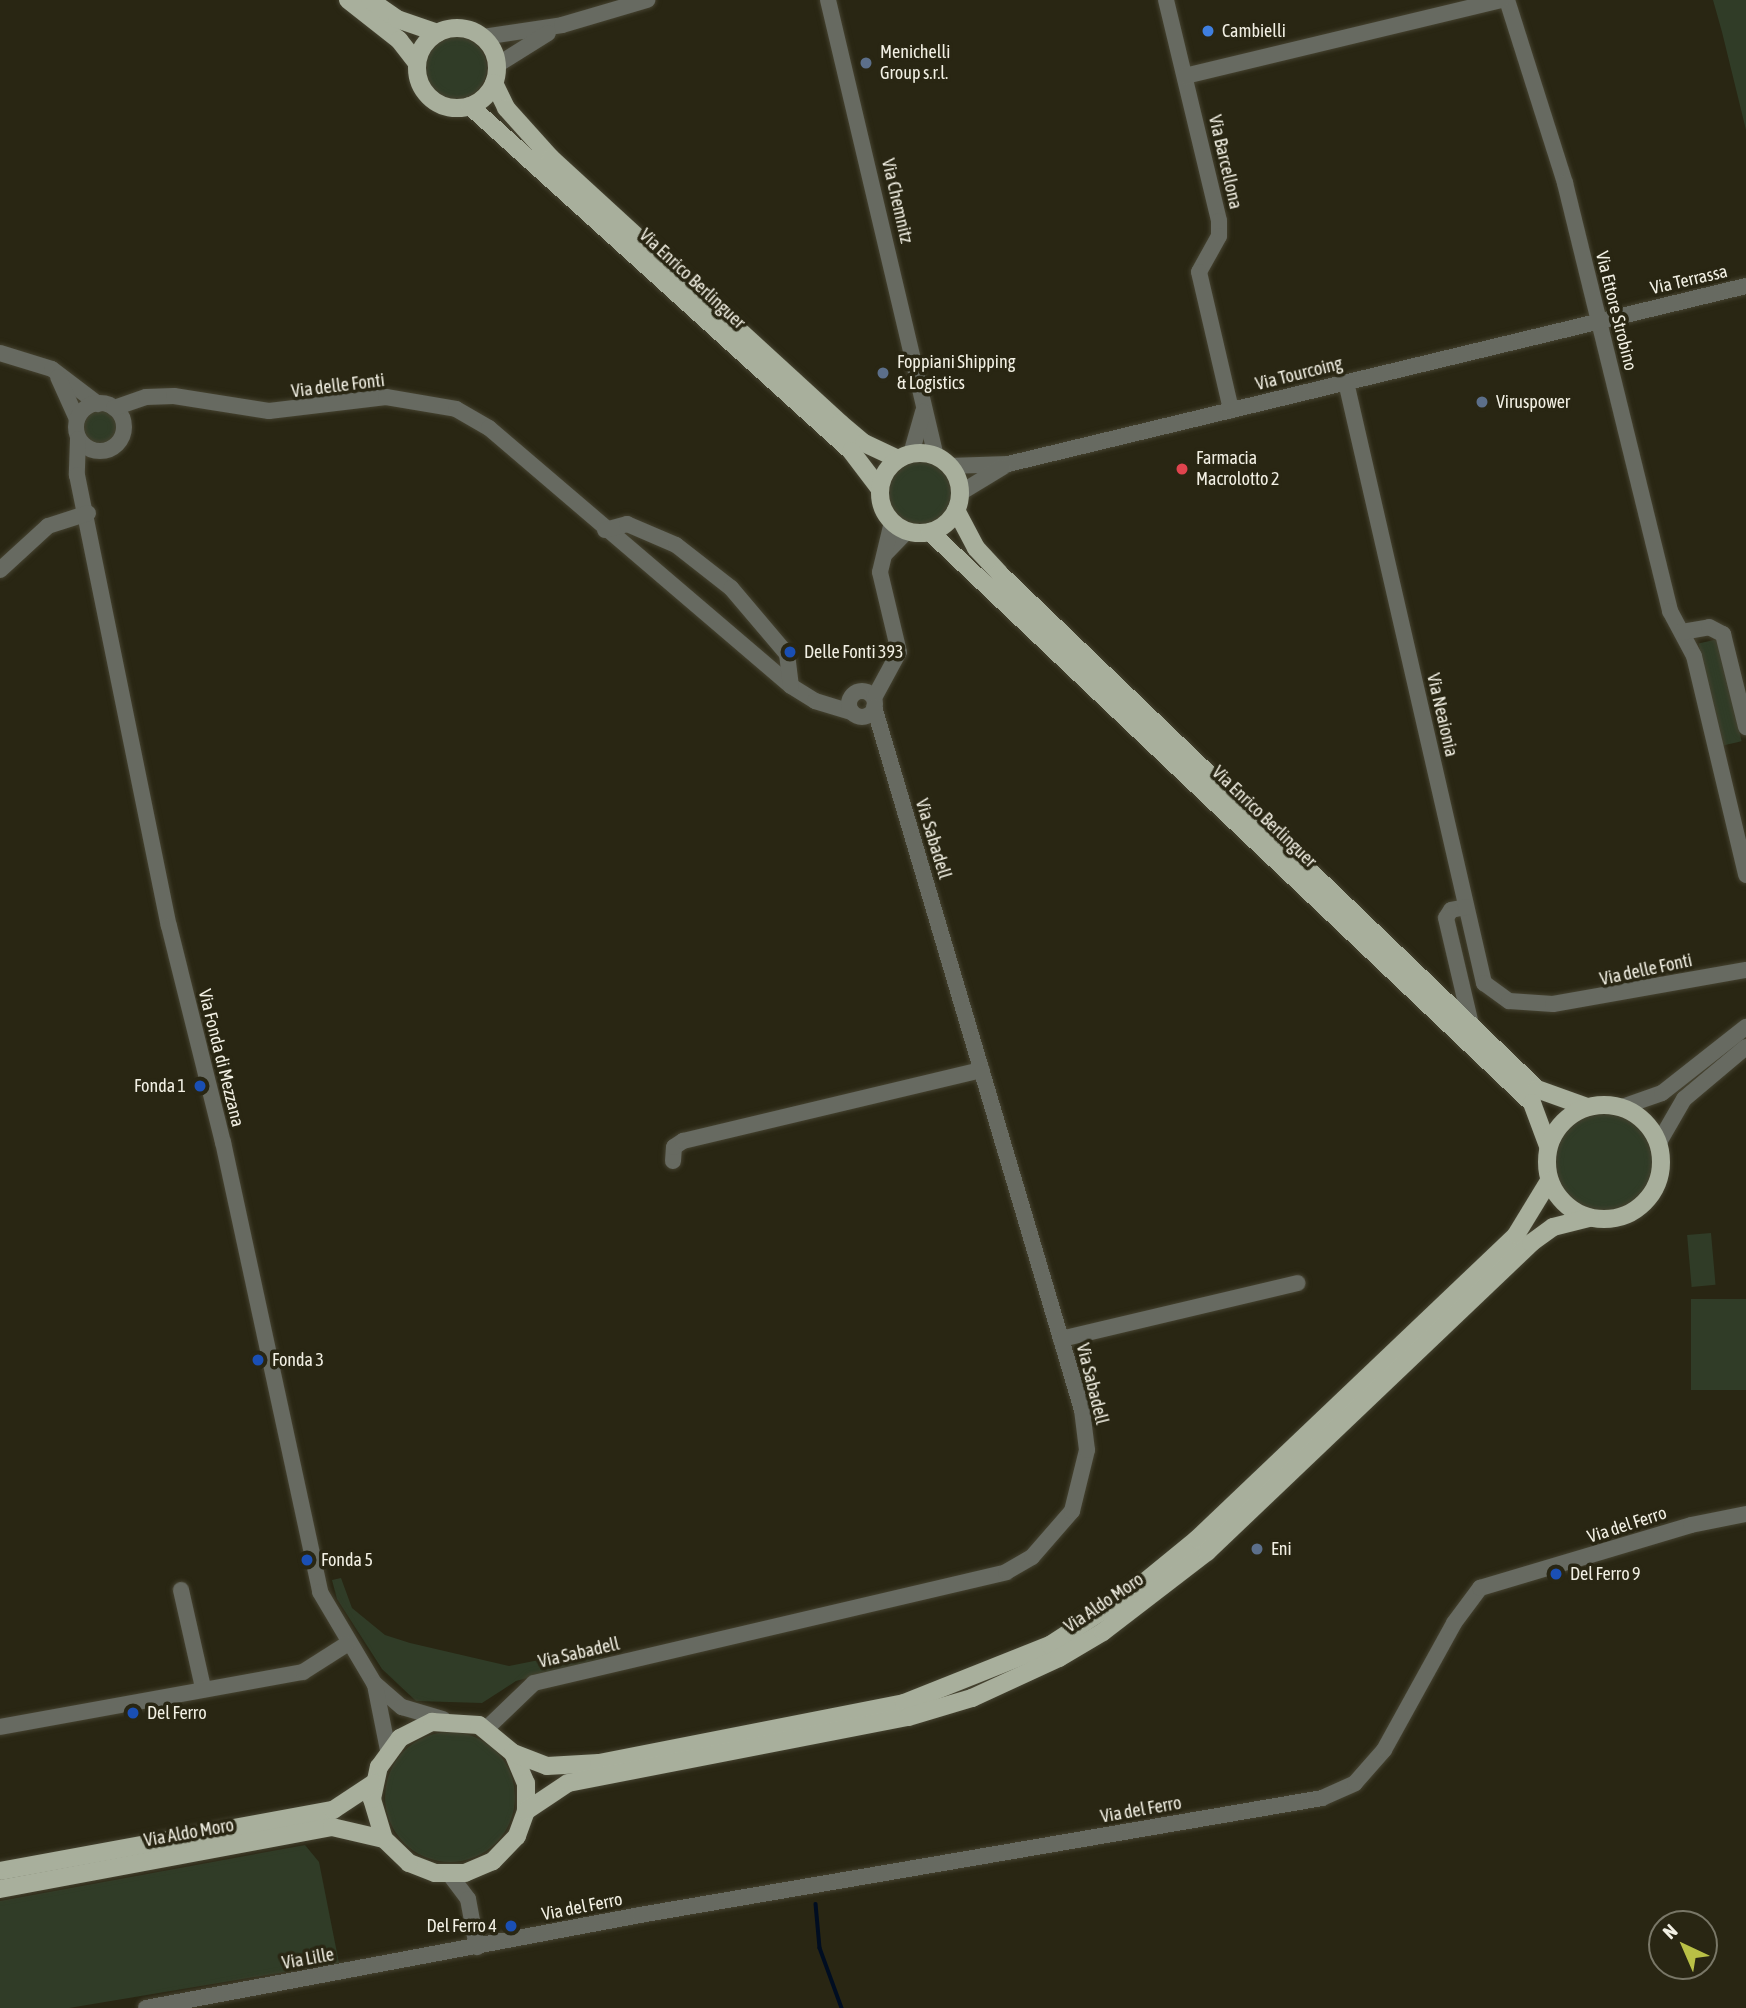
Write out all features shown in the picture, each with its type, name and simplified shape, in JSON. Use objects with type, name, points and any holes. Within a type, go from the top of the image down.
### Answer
[{"type":"main road","points":[[348,0],[399,40],[417,63]]},
{"type":"main road","points":[[370,0],[397,19],[438,33],[459,29],[483,37]]},
{"type":"main road","points":[[438,33],[422,49],[417,63],[419,82],[429,98],[445,107],[470,106],[495,74]]},
{"type":"main road","name":"Via Enrico Berlinguer","points":[[483,37],[506,108],[551,158],[864,443],[905,456],[943,461],[976,548],[999,573],[1537,1089],[1587,1107]]},
{"type":"main road","name":"Via Enrico Berlinguer","points":[[470,106],[850,451],[880,489],[900,527]]},
{"type":"main road","points":[[880,489],[905,456]]},
{"type":"main road","points":[[900,527],[930,532],[958,501]]},
{"type":"main road","name":"Via Enrico Berlinguer","points":[[930,532],[1532,1103],[1549,1146]]},
{"type":"main road","points":[[1587,1107],[1622,1107],[1646,1123],[1658,1144],[1660,1174],[1646,1201],[1620,1217],[1590,1218],[1565,1205],[1549,1181],[1549,1146],[1563,1121],[1587,1107]]},
{"type":"main road","name":"Via Aldo Moro","points":[[513,1753],[559,1767],[823,1722],[904,1703],[1050,1645],[1136,1589],[1197,1539],[1516,1235],[1549,1181]]},
{"type":"main road","name":"Via Aldo Moro","points":[[526,1811],[524,1774],[513,1753],[486,1729],[449,1720],[415,1728],[388,1750],[373,1783],[373,1808],[384,1839],[415,1867],[450,1875],[475,1871],[506,1850],[526,1811],[568,1783],[908,1717],[972,1698],[1059,1658],[1103,1632],[1207,1552],[1537,1238],[1559,1224],[1590,1218]]},
{"type":"main road","name":"Via Aldo Moro","points":[[0,1871],[333,1810],[373,1783]]},
{"type":"main road","name":"Via Aldo Moro","points":[[0,1889],[332,1827],[384,1839]]},
{"type":"street","points":[[483,37],[562,25],[647,0]]},
{"type":"street","name":"Via Chemnitz","points":[[828,0],[923,412],[943,461]]},
{"type":"street","name":"Via Barcellona","points":[[1166,0],[1220,228],[1199,272],[1231,410]]},
{"type":"street","points":[[1185,76],[1501,0]]},
{"type":"street","name":"Via Ettore Strobino","points":[[1507,0],[1560,165],[1670,611],[1693,656],[1746,876]]},
{"type":"street","points":[[495,74],[562,25]]},
{"type":"street","name":"Via Terrassa","points":[[1600,321],[1746,286]]},
{"type":"street","name":"Via Tourcoing","points":[[943,461],[1008,464],[1600,321]]},
{"type":"street","points":[[0,353],[52,369],[106,406],[124,428]]},
{"type":"street","points":[[52,369],[77,419],[78,439],[96,451]]},
{"type":"street","name":"Via Neaionia","points":[[1346,382],[1484,983],[1491,991],[1508,1001],[1553,1003]]},
{"type":"street","points":[[77,475],[96,451],[115,446],[124,428],[158,397]]},
{"type":"street","name":"Via delle Fonti","points":[[77,419],[106,406],[158,397],[269,411],[386,397],[456,409],[489,428],[605,530],[791,686],[859,704]]},
{"type":"street","name":"Via Chemnitz","points":[[905,456],[923,412]]},
{"type":"street","name":"Via Fonda di Mezzana","points":[[78,439],[77,475],[88,513],[169,926],[223,1142],[320,1592],[347,1644]]},
{"type":"street","name":"Via Tourcoing","points":[[958,501],[1008,464]]},
{"type":"street","points":[[0,570],[48,526],[88,513]]},
{"type":"street","points":[[605,530],[626,524],[676,545],[732,589],[788,654],[791,686]]},
{"type":"street","points":[[859,704],[887,674],[899,648],[880,578],[884,555],[900,527]]},
{"type":"street","points":[[1682,632],[1709,627],[1723,634],[1746,727]]},
{"type":"street","name":"Via Sabadell","points":[[486,1729],[534,1683],[946,1590],[1006,1572],[1032,1557],[1072,1511],[1087,1450],[1061,1339],[880,733],[859,704]]},
{"type":"street","points":[[1466,907],[1451,910],[1446,918],[1471,1025]]},
{"type":"street","name":"Via delle Fonti","points":[[1553,1003],[1746,970]]},
{"type":"street","points":[[1622,1107],[1662,1093],[1746,1027]]},
{"type":"street","points":[[1658,1144],[1684,1099],[1746,1047]]},
{"type":"street","points":[[673,1161],[674,1146],[683,1141],[982,1069]]},
{"type":"street","points":[[1061,1339],[1297,1283]]},
{"type":"street","name":"Via del Ferro","points":[[477,1947],[1322,1798],[1355,1783],[1384,1750],[1458,1614],[1480,1588],[1691,1525],[1746,1514]]},
{"type":"street","points":[[181,1590],[203,1688]]},
{"type":"street","points":[[0,1727],[203,1688],[303,1672],[347,1644],[374,1683],[402,1707],[449,1720]]},
{"type":"street","points":[[374,1683],[388,1750]]},
{"type":"street","points":[[475,1871],[468,1899],[477,1947]]},
{"type":"street","points":[[450,1875],[468,1899]]},
{"type":"street","name":"Via Lille","points":[[146,2008],[477,1947]]},
{"type":"green space","points":[[1713,0],[1746,0],[1746,130],[1722,32]]},
{"type":"green space","points":[[456,37],[468,39],[478,46],[485,56],[485,80],[478,90],[468,97],[456,99],[444,97],[434,90],[427,80],[425,68],[427,56],[434,46],[444,39]]},
{"type":"green space","points":[[100,411],[112,415],[116,427],[112,439],[100,443],[88,439],[84,427],[88,415]]},
{"type":"green space","points":[[920,462],[932,464],[942,471],[949,481],[949,505],[942,515],[932,522],[920,524],[908,522],[898,515],[891,505],[889,493],[891,481],[898,471],[908,464]]},
{"type":"green space","points":[[1718,639],[1742,741],[1722,746],[1699,643]]},
{"type":"green space","points":[[1604,1114],[1623,1117],[1639,1128],[1650,1144],[1653,1163],[1650,1182],[1639,1198],[1623,1209],[1604,1212],[1585,1209],[1569,1198],[1558,1182],[1555,1163],[1558,1144],[1569,1128],[1585,1117]]},
{"type":"green space","points":[[1711,1233],[1716,1285],[1692,1287],[1687,1235]]},
{"type":"green space","points":[[1691,1299],[1746,1299],[1746,1390],[1691,1390]]},
{"type":"green space","points":[[341,1578],[352,1608],[385,1635],[410,1643],[509,1666],[604,1647],[602,1658],[516,1681],[482,1703],[416,1701],[382,1669],[337,1599],[332,1580]]},
{"type":"green space","points":[[450,1732],[475,1737],[496,1751],[510,1772],[515,1797],[510,1822],[496,1843],[475,1857],[450,1862],[425,1857],[404,1843],[390,1822],[385,1797],[390,1772],[404,1751],[425,1737]]},
{"type":"green space","points":[[305,1845],[319,1862],[339,1963],[69,2008],[0,2008],[0,1901]]},
{"type":"waterway","points":[[816,1904],[820,1948],[842,2008]]},
{"type":"place","name":"Cambielli","points":[[1208,31]]},
{"type":"place","name":"Menichelli Group s.r.l.","points":[[866,63]]},
{"type":"place","name":"Foppiani Shipping & Logistics","points":[[883,373]]},
{"type":"place","name":"Viruspower","points":[[1482,402]]},
{"type":"place","name":"Farmacia Macrolotto 2","points":[[1182,469]]},
{"type":"place","name":"Delle Fonti 393","points":[[790,652]]},
{"type":"place","name":"Fonda 1","points":[[200,1086]]},
{"type":"place","name":"Fonda 3","points":[[258,1360]]},
{"type":"place","name":"Eni","points":[[1257,1549]]},
{"type":"place","name":"Fonda 5","points":[[307,1560]]},
{"type":"place","name":"Del Ferro 9","points":[[1556,1574]]},
{"type":"place","name":"Del Ferro","points":[[133,1713]]},
{"type":"place","name":"Del Ferro 4","points":[[511,1926]]}]
